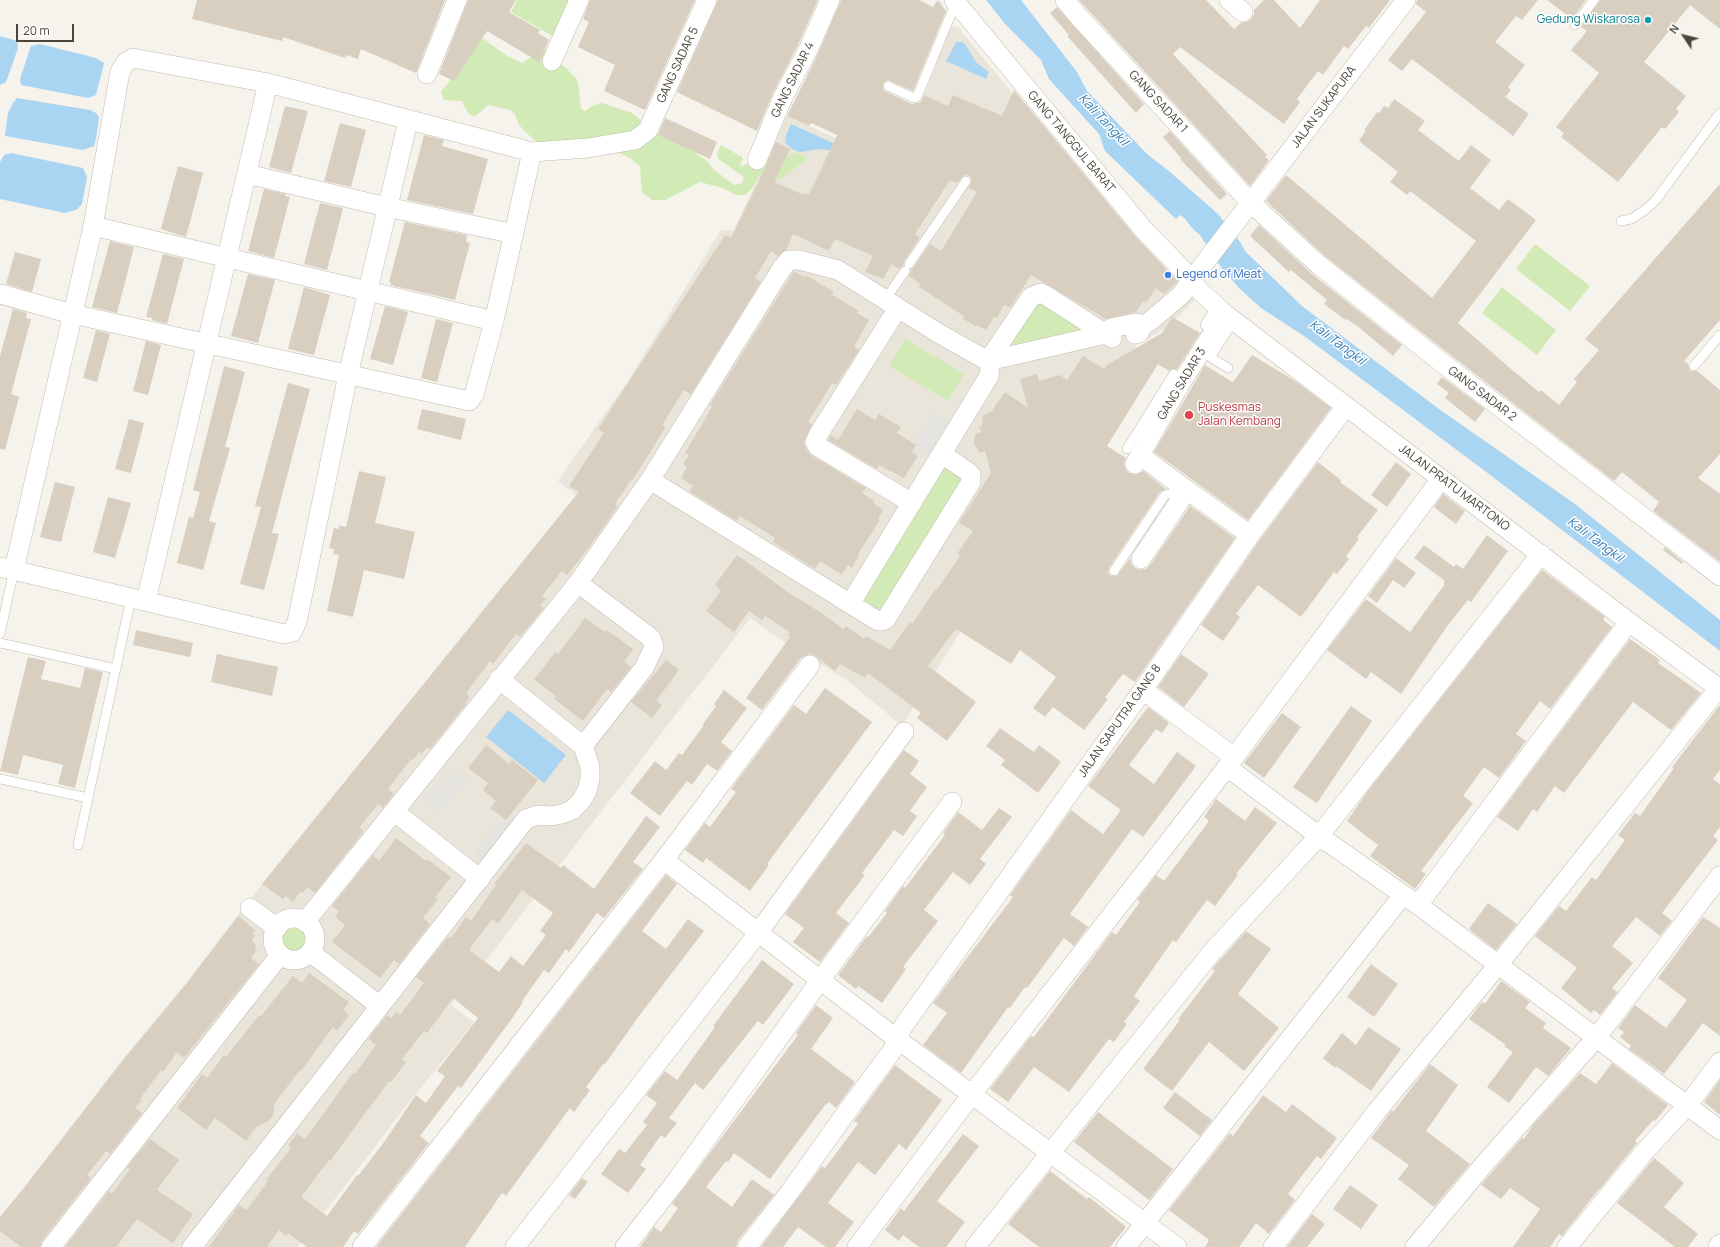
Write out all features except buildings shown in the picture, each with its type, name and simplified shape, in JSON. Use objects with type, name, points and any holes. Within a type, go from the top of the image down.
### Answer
[{"type":"street","points":[[427,74],[457,0]]},
{"type":"street","points":[[552,61],[579,0]]},
{"type":"street","name":"GANG SADAR 5","points":[[532,152],[588,148],[626,142],[635,140],[648,130],[707,0]]},
{"type":"street","name":"GANG SADAR 4","points":[[757,160],[783,97],[808,50],[830,0]]},
{"type":"street","name":"GANG SADAR 1","points":[[1065,0],[1246,209]]},
{"type":"street","name":"JALAN SUKAPURA","points":[[1123,333],[1149,322],[1181,295],[1406,0]]},
{"type":"street","name":"GANG TANGGUL BARAT","points":[[955,1],[1144,230],[1192,281]]},
{"type":"street","points":[[0,294],[72,314],[348,376],[469,401],[474,395],[494,321],[532,152],[268,84],[133,58],[126,62],[120,72],[93,226],[72,314],[7,569],[284,634],[292,632],[297,622],[348,376],[408,121]]},
{"type":"street","points":[[138,599],[227,258],[268,84]]},
{"type":"street","points":[[248,174],[387,207],[514,234]]},
{"type":"street","name":"GANG SADAR 2","points":[[1246,209],[1319,265],[1428,353],[1720,576]]},
{"type":"street","points":[[93,226],[494,321]]},
{"type":"street","points":[[306,922],[396,812],[499,679],[578,583],[650,480],[782,268],[789,260],[800,260],[838,270],[988,362],[990,368],[989,376],[850,604]]},
{"type":"street","name":"JALAN PRATU MARTONO","points":[[1192,281],[1200,291],[1225,314],[1629,622],[1720,688]]},
{"type":"street","points":[[988,362],[1031,296],[1036,294],[1041,293],[1046,295],[1123,333]]},
{"type":"street","points":[[892,304],[815,442],[817,446],[912,503]]},
{"type":"street","name":"GANG SADAR 3","points":[[1134,456],[1225,314]]},
{"type":"street","points":[[988,362],[1123,333]]},
{"type":"street","name":"JALAN SAPUTRA GANG 8","points":[[747,1247],[789,1193],[850,1106],[892,1050],[902,1028],[1143,690],[1250,535],[1346,406]]},
{"type":"street","points":[[650,480],[878,621],[886,619],[971,482],[971,476],[967,471],[942,454]]},
{"type":"street","points":[[1134,456],[1187,490],[1250,535]]},
{"type":"street","points":[[857,1247],[972,1094],[1230,762],[1441,479]]},
{"type":"street","points":[[1135,554],[1187,490]]},
{"type":"street","points":[[975,1247],[1212,952],[1319,836],[1541,554]]},
{"type":"street","points":[[578,583],[651,638],[654,647],[644,668],[584,746]]},
{"type":"street","points":[[1126,1247],[1411,900],[1629,622]]},
{"type":"street","points":[[362,1247],[664,860],[810,665]]},
{"type":"street","points":[[192,1247],[526,819],[538,815],[551,816],[562,814],[572,810],[581,801],[587,790],[590,779],[590,767],[584,746],[499,679]]},
{"type":"street","points":[[1272,1247],[1377,1111],[1498,965],[1720,688]]},
{"type":"street","points":[[1143,690],[1319,836],[1411,900],[1720,1130]]},
{"type":"street","points":[[516,1247],[758,933],[904,732]]},
{"type":"street","points":[[625,1247],[677,1180],[821,979],[952,802]]},
{"type":"street","points":[[396,812],[480,879]]},
{"type":"street","points":[[664,860],[758,933],[821,979],[897,1039],[1178,1247]]},
{"type":"street","points":[[1415,1247],[1486,1162],[1596,1038],[1720,876]]},
{"type":"street","points":[[250,908],[276,928]]},
{"type":"street","points":[[297,919],[306,922],[312,930],[314,938],[310,952],[303,958],[293,960],[280,955],[274,947],[273,942],[276,928],[288,920],[297,919]]},
{"type":"street","points":[[310,952],[380,1006]]},
{"type":"street","points":[[51,1247],[280,955]]},
{"type":"street","points":[[1567,1247],[1645,1152],[1687,1106],[1720,1062]]},
{"type":"lane","points":[[1575,25],[1594,0]]},
{"type":"lane","points":[[888,86],[914,98],[917,97],[955,1]]},
{"type":"lane","points":[[1621,221],[1631,219],[1641,213],[1654,201],[1720,113]]},
{"type":"lane","points":[[892,304],[907,268],[966,181]]},
{"type":"lane","points":[[1205,325],[1225,314]]},
{"type":"lane","points":[[1225,314],[1210,357],[1228,368]]},
{"type":"lane","points":[[1694,366],[1720,335]]},
{"type":"lane","points":[[1134,456],[1174,374]]},
{"type":"lane","points":[[1114,571],[1135,554]]},
{"type":"lane","points":[[0,634],[7,569]]},
{"type":"lane","points":[[78,846],[116,669],[138,599]]},
{"type":"lane","points":[[0,643],[116,669]]},
{"type":"lane","points":[[0,778],[88,798]]},
{"type":"shaded area","points":[[951,26],[958,27],[1031,116],[1140,243],[1196,299],[1166,328],[1141,343],[1138,343],[1081,438],[902,726],[852,684],[812,658],[810,660],[750,618],[451,1005],[474,1022],[403,1110],[298,1247],[0,1247],[0,1217],[123,1059],[187,982],[259,888],[576,495],[558,481],[629,379],[721,230],[734,230],[787,116],[894,165],[922,101]]},
{"type":"shaded area","points":[[933,412],[949,422],[930,453],[914,443]]},
{"type":"shaded area","points":[[452,768],[467,780],[438,813],[424,800]]},
{"type":"shaded area","points":[[502,818],[511,826],[484,861],[474,853]]},
{"type":"green space","points":[[517,0],[570,0],[554,37],[511,12]]},
{"type":"green space","points":[[474,32],[507,56],[522,63],[545,49],[556,62],[564,66],[576,78],[579,88],[581,109],[585,111],[592,106],[602,103],[632,113],[640,120],[644,127],[685,146],[707,161],[713,169],[734,185],[742,183],[744,177],[718,159],[717,153],[721,145],[742,157],[743,159],[740,165],[741,166],[747,164],[758,164],[769,157],[782,153],[790,157],[794,152],[804,155],[806,161],[770,185],[762,175],[760,175],[746,195],[736,195],[723,188],[700,182],[665,200],[652,200],[642,192],[640,166],[630,158],[591,139],[587,138],[541,144],[534,140],[519,125],[515,114],[510,110],[488,105],[473,117],[468,113],[462,101],[444,100],[441,92],[456,73]]},
{"type":"green space","points":[[1535,244],[1590,286],[1570,311],[1516,269]]},
{"type":"green space","points":[[1502,287],[1556,330],[1537,355],[1482,313]]},
{"type":"green space","points":[[1040,302],[1083,330],[1014,345],[1013,342],[1036,305]]},
{"type":"green space","points":[[905,339],[964,374],[948,401],[889,366]]},
{"type":"green space","points":[[944,467],[960,476],[962,480],[880,613],[863,602],[863,595]]},
{"type":"green space","points":[[294,926],[303,930],[307,939],[303,948],[294,952],[285,948],[281,939],[285,930]]},
{"type":"water","name":"Kali Tangkil","points":[[986,0],[1021,0],[1077,72],[1087,91],[1147,154],[1218,214],[1246,252],[1302,306],[1439,409],[1575,504],[1720,620],[1720,651],[1489,474],[1304,336],[1261,308],[1239,288],[1221,267],[1200,235],[1185,219],[1180,215],[1176,219],[1105,151],[1099,134],[1049,79],[1041,60],[1006,25]]},
{"type":"water","points":[[0,36],[17,41],[18,48],[6,82],[0,85]]},
{"type":"water","points":[[956,42],[962,42],[965,44],[976,62],[989,72],[986,79],[946,61]]},
{"type":"water","points":[[40,44],[96,58],[104,63],[96,95],[88,98],[21,85],[20,79],[31,46]]},
{"type":"water","points":[[17,98],[90,110],[96,113],[99,117],[94,146],[83,150],[5,136],[8,113]]},
{"type":"water","points":[[791,124],[855,153],[819,149],[800,152],[792,149],[786,144],[785,138]]},
{"type":"water","points":[[11,153],[83,168],[87,177],[82,204],[76,210],[65,213],[0,199],[0,162],[4,155]]},
{"type":"water","points":[[508,710],[566,755],[544,783],[486,737]]},
{"type":"place","name":"Gedung Wiskarosa","points":[[1648,20]]},
{"type":"place","name":"Legend of Meat","points":[[1168,275]]},
{"type":"place","name":"Puskesmas Jalan Kembang","points":[[1189,415]]}]
